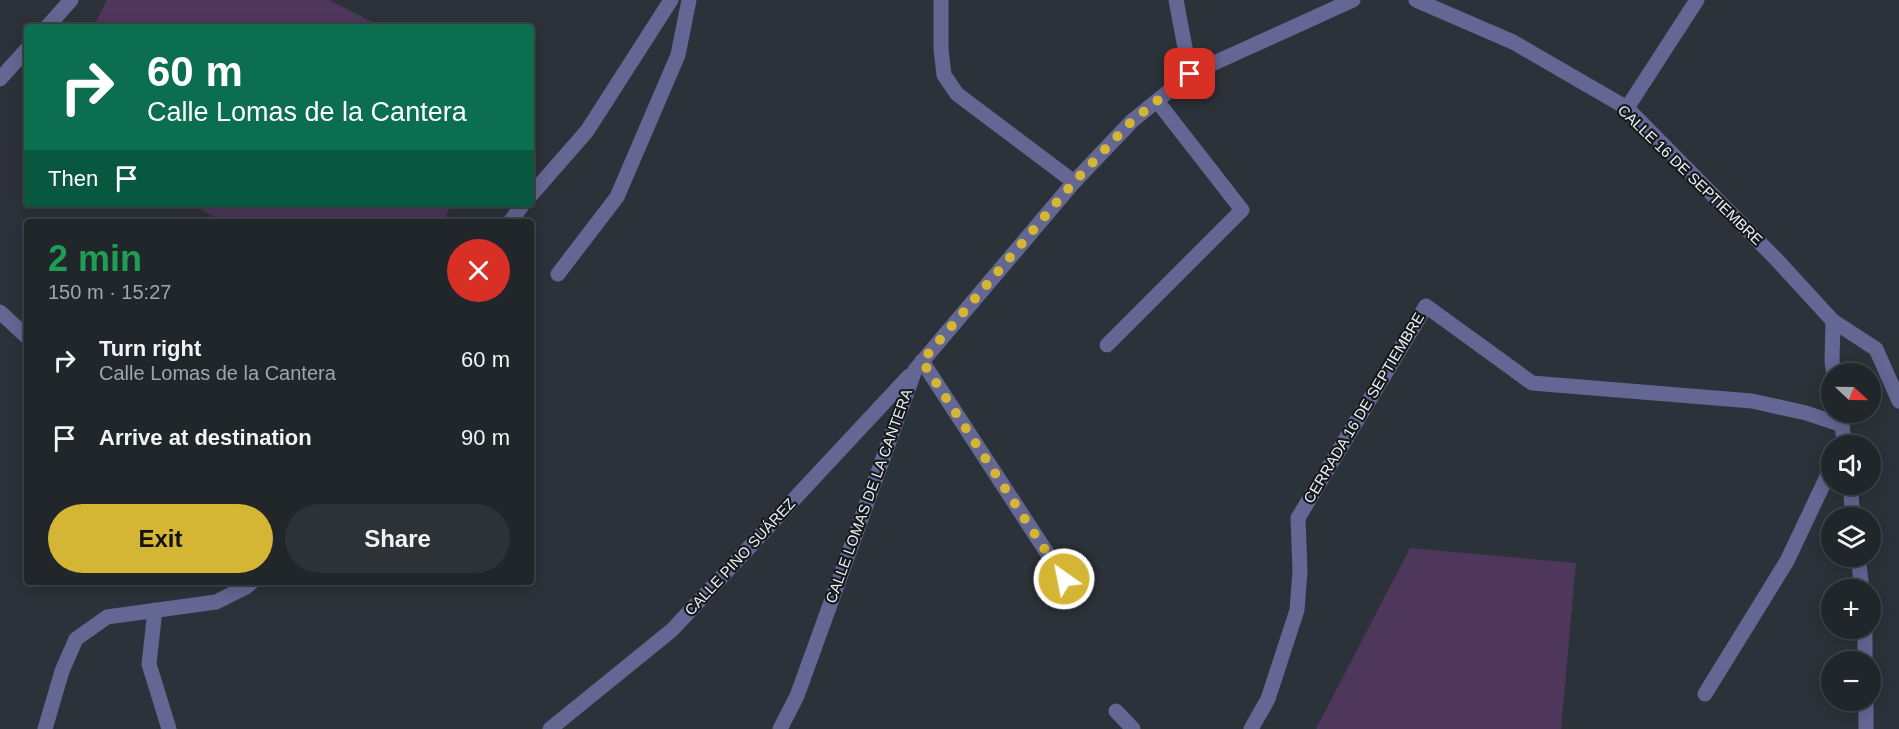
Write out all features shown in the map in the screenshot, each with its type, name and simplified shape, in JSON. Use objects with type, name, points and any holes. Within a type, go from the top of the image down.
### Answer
[{"type":"street","points":[[50,24],[71,0]]},
{"type":"street","points":[[534,192],[587,131],[671,0]]},
{"type":"street","points":[[558,274],[617,197],[678,56],[689,0]]},
{"type":"street","points":[[941,0],[941,49],[944,75],[957,94],[1074,182]]},
{"type":"street","points":[[1176,0],[1190,74]]},
{"type":"street","name":"CALLE LOMAS DE LA CANTERA","points":[[780,729],[797,696],[919,365],[1074,182],[1131,122],[1190,74],[1353,0]]},
{"type":"street","name":"CALLE 16 DE SEPTIEMBRE","points":[[1416,0],[1513,42],[1627,108],[1776,259],[1833,321],[1876,350],[1899,401]]},
{"type":"street","points":[[1627,108],[1697,0]]},
{"type":"street","points":[[0,79],[24,52]]},
{"type":"street","points":[[1107,345],[1242,210],[1157,101]]},
{"type":"street","points":[[512,219],[522,207]]},
{"type":"street","name":"CERRADA 16 DE SEPTIEMBRE","points":[[1251,729],[1268,699],[1297,610],[1300,571],[1298,518],[1426,306],[1532,383],[1752,401],[1806,413],[1842,433]]},
{"type":"street","points":[[0,312],[24,334]]},
{"type":"street","points":[[1832,363],[1833,321]]},
{"type":"street","points":[[919,365],[1064,579]]},
{"type":"street","name":"CALLE PINO SUÁREZ","points":[[550,729],[672,630],[919,365]]},
{"type":"street","points":[[1705,694],[1787,561],[1821,489]]},
{"type":"street","points":[[45,729],[62,671],[76,639],[107,617],[216,602],[248,585]]},
{"type":"street","points":[[155,610],[149,664],[168,729]]},
{"type":"street","points":[[1116,711],[1133,729]]},
{"type":"street","points":[[1866,711],[1866,729]]},
{"type":"shaded area","points":[[107,0],[329,0],[376,24],[95,24]]},
{"type":"shaded area","points":[[195,207],[450,207],[444,219],[219,219]]},
{"type":"shaded area","points":[[1410,548],[1576,563],[1561,729],[1316,729]]},
{"type":"route","points":[[1064,579],[922,361],[1074,182],[1131,122],[1190,74]]}]
